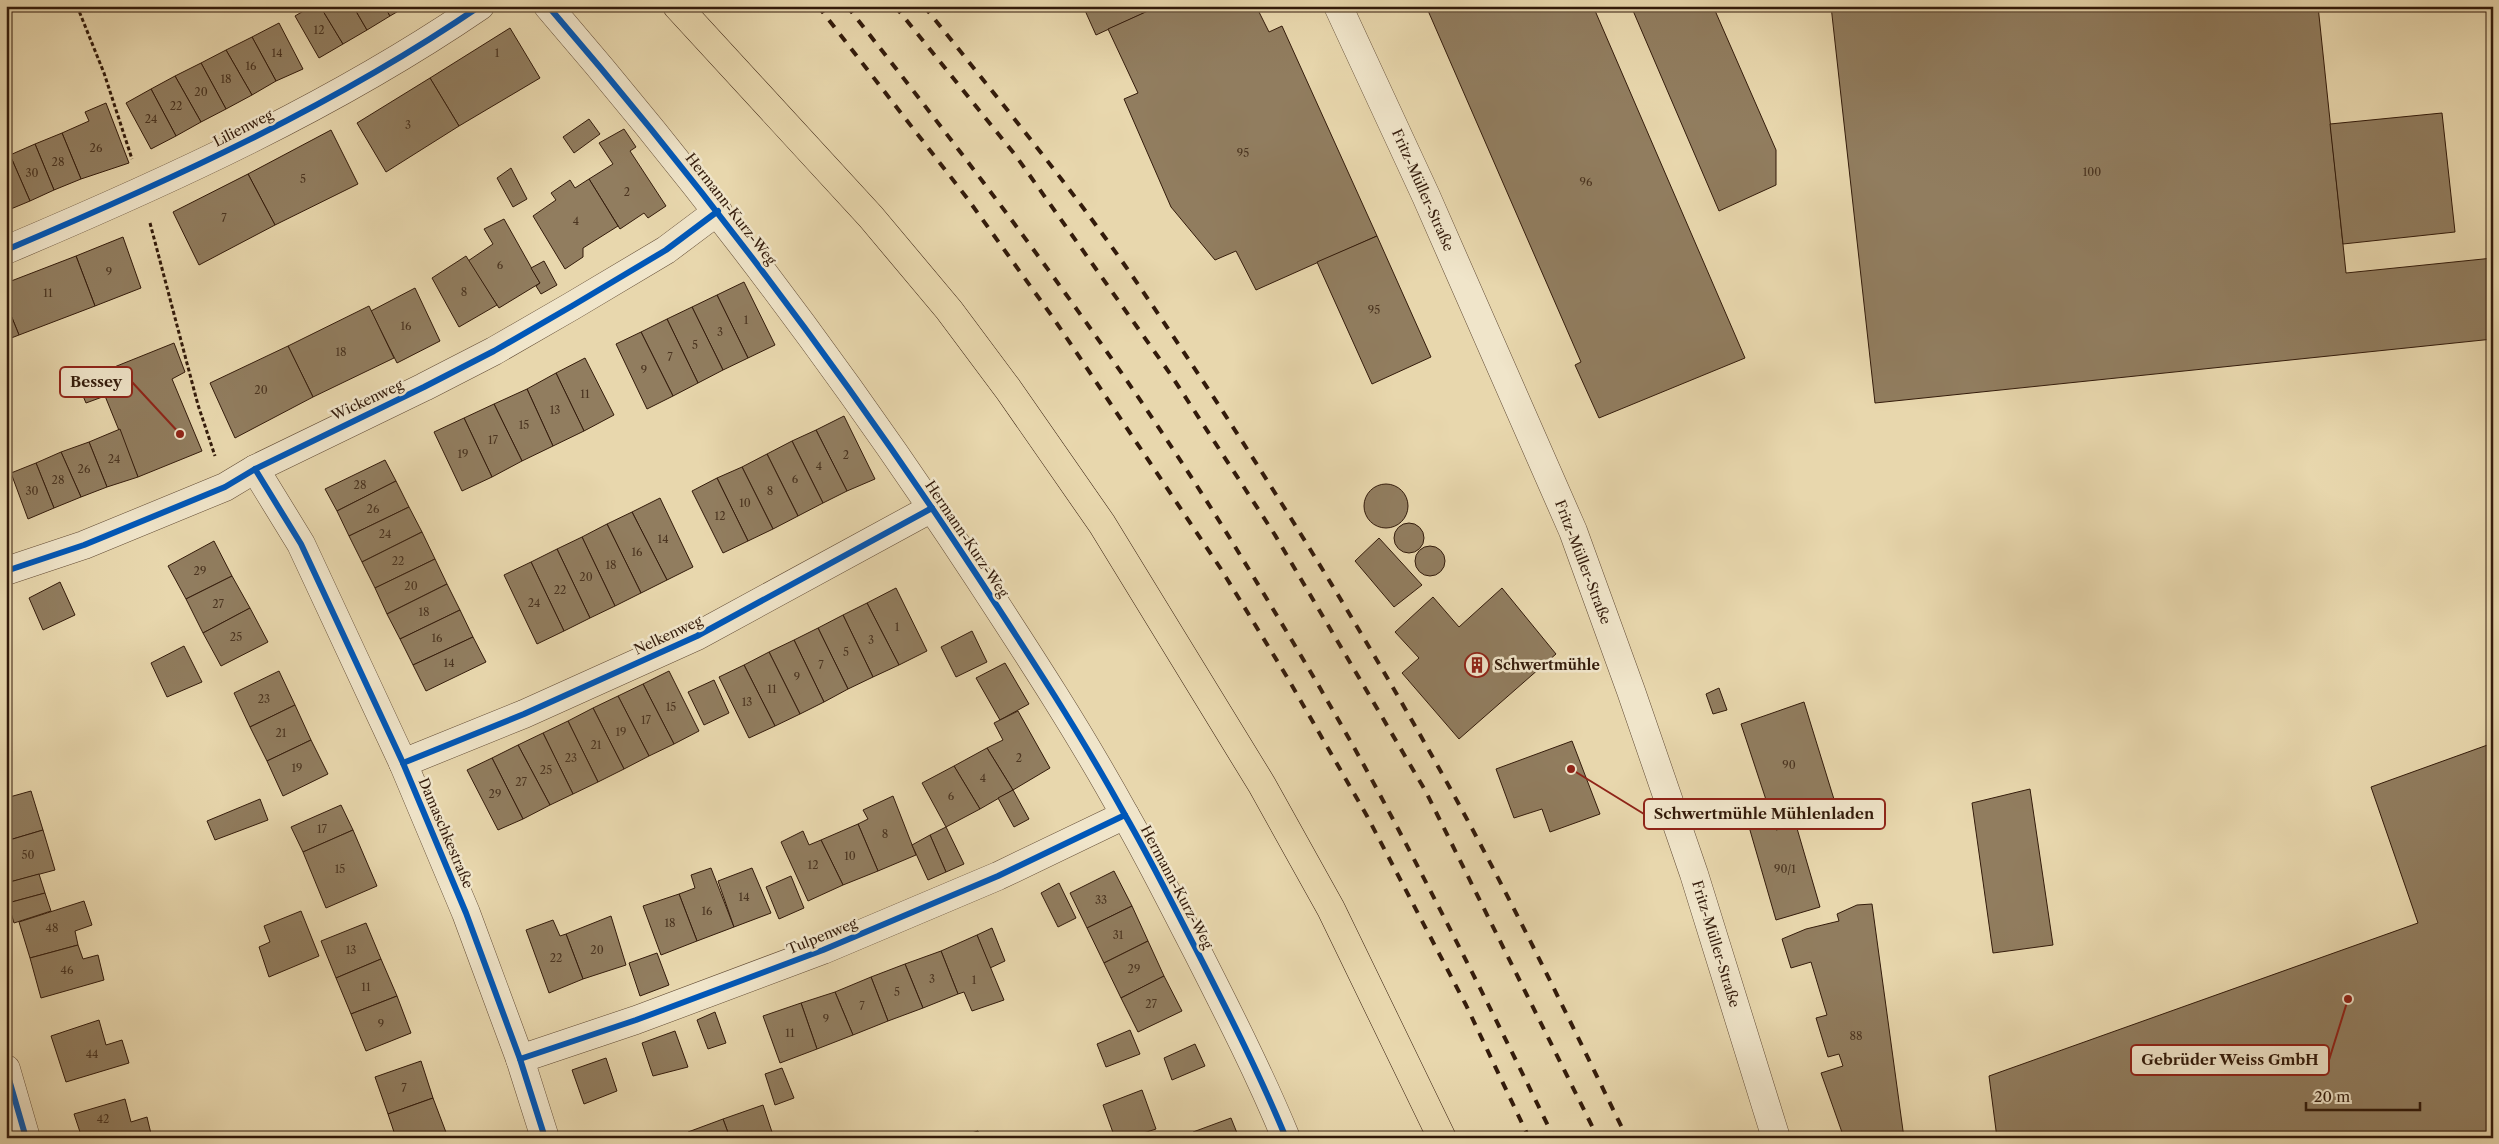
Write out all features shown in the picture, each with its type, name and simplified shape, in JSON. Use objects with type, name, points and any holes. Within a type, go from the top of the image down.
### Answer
[{"type":"main road","points":[[677,6],[870,218],[949,310],[1008,389],[1102,524],[1262,785],[1331,909],[1442,1138]]},
{"type":"street","name":"Lilienweg","points":[[6,250],[142,190],[302,112],[395,60],[480,6]]},
{"type":"street","name":"Hermann-Kurz-Weg","points":[[548,6],[620,90],[718,211],[818,344],[932,508],[1036,666],[1125,815],[1245,1046],[1286,1138]]},
{"type":"street","name":"Fritz-Müller-Straße","points":[[1338,6],[1426,196],[1573,531],[1694,874],[1776,1138]]},
{"type":"street","name":"Wickenweg","points":[[6,571],[84,545],[225,487],[255,469],[494,351],[666,250],[718,211]]},
{"type":"street","name":"Damaschkestraße","points":[[255,469],[301,544],[404,763],[466,913],[520,1059],[545,1138]]},
{"type":"street","name":"Nelkenweg","points":[[404,763],[524,714],[697,636],[932,508]]},
{"type":"street","name":"Tulpenweg","points":[[520,1059],[636,1020],[823,950],[998,876],[1125,815]]},
{"type":"street","points":[[6,1069],[26,1138]]},
{"type":"path","points":[[77,6],[104,73],[142,190],[196,396],[225,487]]},
{"type":"building","points":[[312,6],[320,6],[343,44],[319,58],[295,16]]},
{"type":"building","points":[[320,6],[353,6],[367,30],[343,44]]},
{"type":"building","points":[[353,6],[384,6],[390,16],[367,30]]},
{"type":"building","points":[[384,6],[407,6],[390,16]]},
{"type":"building","points":[[1083,6],[1159,6],[1096,35]]},
{"type":"building","points":[[1159,6],[1256,6],[1269,32],[1282,26],[1377,236],[1256,290],[1236,251],[1215,260],[1171,207],[1124,99],[1138,93],[1108,29]]},
{"type":"building","points":[[1426,6],[1593,6],[1745,358],[1599,418],[1575,365],[1581,362]]},
{"type":"building","points":[[1631,6],[1713,6],[1776,150],[1776,185],[1719,211]]},
{"type":"building","points":[[1831,6],[2318,6],[2346,273],[2493,258],[2493,339],[1875,403]]},
{"type":"building","points":[[2318,6],[2363,6],[2318,11]]},
{"type":"building","points":[[279,23],[303,69],[276,81],[252,37]]},
{"type":"building","points":[[510,28],[540,78],[459,126],[430,78]]},
{"type":"building","points":[[252,37],[276,81],[252,95],[226,50]]},
{"type":"building","points":[[226,50],[252,95],[226,109],[201,63]]},
{"type":"building","points":[[201,63],[226,109],[201,122],[175,76]]},
{"type":"building","points":[[175,76],[201,122],[176,136],[151,89]]},
{"type":"building","points":[[430,78],[459,126],[386,172],[357,123]]},
{"type":"building","points":[[151,89],[176,136],[151,149],[126,103]]},
{"type":"building","points":[[106,103],[129,163],[81,179],[62,133],[89,121],[85,112]]},
{"type":"building","points":[[2442,113],[2455,232],[2343,244],[2330,124]]},
{"type":"building","points":[[589,119],[600,134],[574,153],[563,137]]},
{"type":"building","points":[[624,129],[636,147],[630,151],[666,206],[648,218],[644,213],[620,229],[589,179],[613,164],[599,143]]},
{"type":"building","points":[[331,130],[358,184],[275,225],[248,174]]},
{"type":"building","points":[[62,133],[81,179],[54,190],[35,144]]},
{"type":"building","points":[[35,144],[54,190],[30,201],[10,155]]},
{"type":"building","points":[[10,155],[30,201],[6,211],[6,156]]},
{"type":"building","points":[[511,168],[527,199],[513,207],[497,178]]},
{"type":"building","points":[[248,174],[275,225],[199,265],[173,212]]},
{"type":"building","points":[[589,179],[618,226],[583,248],[583,257],[565,269],[533,216],[556,200],[551,193],[570,180],[575,188]]},
{"type":"building","points":[[504,219],[540,283],[499,308],[468,261],[493,244],[484,229]]},
{"type":"building","points":[[1377,236],[1431,357],[1372,384],[1317,262]]},
{"type":"building","points":[[123,237],[141,288],[95,306],[76,256]]},
{"type":"building","points":[[76,256],[95,306],[19,335],[6,303],[6,283]]},
{"type":"building","points":[[466,256],[497,305],[459,327],[432,278]]},
{"type":"building","points":[[544,261],[557,285],[541,294],[536,286],[540,283],[531,268]]},
{"type":"building","points":[[744,282],[775,345],[748,358],[717,295]]},
{"type":"building","points":[[415,288],[440,341],[397,363],[371,311]]},
{"type":"building","points":[[717,295],[748,358],[723,370],[692,307]]},
{"type":"building","points":[[6,303],[19,335],[6,340]]},
{"type":"building","points":[[369,306],[394,358],[313,397],[288,346]]},
{"type":"building","points":[[692,307],[723,370],[698,383],[667,319]]},
{"type":"building","points":[[667,319],[698,383],[673,396],[641,332]]},
{"type":"building","points":[[641,332],[673,396],[647,409],[616,344]]},
{"type":"building","points":[[174,343],[185,372],[172,379],[202,451],[138,477],[105,396],[86,403],[77,382]]},
{"type":"building","points":[[288,346],[313,397],[235,438],[210,383]]},
{"type":"building","points":[[585,358],[614,415],[584,431],[556,373]]},
{"type":"building","points":[[556,373],[584,431],[553,446],[527,389]]},
{"type":"building","points":[[527,389],[553,446],[522,461],[494,404]]},
{"type":"building","points":[[494,404],[522,461],[492,477],[464,418]]},
{"type":"building","points":[[844,416],[875,479],[847,491],[816,430]]},
{"type":"building","points":[[464,418],[492,477],[462,491],[434,432]]},
{"type":"building","points":[[120,429],[138,477],[107,487],[89,442]]},
{"type":"building","points":[[816,430],[847,491],[823,503],[792,441]]},
{"type":"building","points":[[792,441],[823,503],[798,516],[767,454]]},
{"type":"building","points":[[89,442],[107,487],[81,497],[61,452]]},
{"type":"building","points":[[61,452],[81,497],[54,508],[36,463]]},
{"type":"building","points":[[767,454],[798,516],[773,529],[742,467]]},
{"type":"building","points":[[385,460],[396,481],[337,511],[325,489]]},
{"type":"building","points":[[36,463],[54,508],[28,519],[11,473]]},
{"type":"building","points":[[742,467],[773,529],[748,541],[717,478]]},
{"type":"building","points":[[717,478],[748,541],[723,553],[692,491]]},
{"type":"building","points":[[396,481],[409,507],[349,536],[337,511]]},
{"type":"building","points":[[1386,484],[1398,488],[1404,494],[1408,506],[1404,518],[1398,524],[1386,528],[1374,524],[1368,518],[1364,506],[1368,494],[1374,488]]},
{"type":"building","points":[[660,498],[693,567],[667,580],[632,512]]},
{"type":"building","points":[[409,507],[422,532],[362,562],[349,536]]},
{"type":"building","points":[[632,512],[667,580],[641,593],[607,524]]},
{"type":"building","points":[[1409,523],[1420,527],[1424,538],[1420,549],[1409,553],[1398,549],[1394,538],[1398,527]]},
{"type":"building","points":[[607,524],[641,593],[615,606],[582,537]]},
{"type":"building","points":[[422,532],[435,559],[375,588],[362,562]]},
{"type":"building","points":[[582,537],[615,606],[590,618],[557,549]]},
{"type":"building","points":[[1379,538],[1422,585],[1394,607],[1355,561]]},
{"type":"building","points":[[214,541],[232,576],[186,599],[168,566]]},
{"type":"building","points":[[1430,546],[1441,550],[1445,561],[1441,572],[1430,576],[1419,572],[1415,561],[1419,550]]},
{"type":"building","points":[[557,549],[590,618],[564,631],[531,562]]},
{"type":"building","points":[[435,559],[447,584],[387,614],[375,588]]},
{"type":"building","points":[[531,562],[564,631],[537,644],[504,575]]},
{"type":"building","points":[[232,576],[250,608],[203,633],[186,599]]},
{"type":"building","points":[[60,582],[75,615],[43,630],[29,598]]},
{"type":"building","points":[[447,584],[460,610],[400,639],[387,614]]},
{"type":"building","points":[[896,588],[927,651],[899,665],[867,603]]},
{"type":"building","name":"Schwertmühle","points":[[1502,588],[1556,654],[1459,739],[1402,673],[1419,658],[1395,632],[1433,597],[1459,627]]},
{"type":"building","points":[[867,603],[899,665],[873,677],[843,615]]},
{"type":"building","points":[[250,608],[268,642],[221,666],[203,633]]},
{"type":"building","points":[[460,610],[473,637],[413,665],[400,639]]},
{"type":"building","points":[[843,615],[873,677],[848,689],[818,628]]},
{"type":"building","points":[[818,628],[848,689],[824,702],[794,640]]},
{"type":"building","points":[[972,631],[987,662],[956,677],[941,647]]},
{"type":"building","points":[[473,637],[486,662],[426,691],[413,665]]},
{"type":"building","points":[[794,640],[824,702],[800,714],[769,652]]},
{"type":"building","points":[[184,646],[202,682],[167,697],[151,663]]},
{"type":"building","points":[[769,652],[800,714],[775,726],[744,665]]},
{"type":"building","points":[[1005,663],[1029,704],[1000,720],[976,678]]},
{"type":"building","points":[[744,665],[775,726],[749,738],[719,677]]},
{"type":"building","points":[[279,671],[295,705],[250,727],[234,693]]},
{"type":"building","points":[[669,671],[699,731],[674,744],[643,684]]},
{"type":"building","points":[[714,680],[729,713],[704,725],[688,692]]},
{"type":"building","points":[[643,684],[674,744],[649,756],[618,696]]},
{"type":"building","points":[[1719,688],[1727,710],[1713,714],[1706,694]]},
{"type":"building","points":[[618,696],[649,756],[624,769],[593,708]]},
{"type":"building","points":[[1804,702],[1837,809],[1776,830],[1741,724]]},
{"type":"building","points":[[295,705],[311,740],[267,761],[250,727]]},
{"type":"building","points":[[593,708],[624,769],[598,782],[568,721]]},
{"type":"building","points":[[1018,711],[1050,768],[1013,790],[987,748],[1003,740],[994,723]]},
{"type":"building","points":[[568,721],[598,782],[573,794],[543,733]]},
{"type":"building","points":[[543,733],[573,794],[550,805],[518,745]]},
{"type":"building","points":[[311,740],[328,774],[283,796],[267,761]]},
{"type":"building","points":[[1572,741],[1600,814],[1550,832],[1542,809],[1514,818],[1496,769]]},
{"type":"building","points":[[2493,743],[2493,1138],[1997,1138],[1989,1076],[2418,923],[2371,787]]},
{"type":"building","points":[[518,745],[550,805],[523,819],[492,758]]},
{"type":"building","points":[[987,748],[1013,790],[980,809],[954,766]]},
{"type":"building","points":[[492,758],[523,819],[498,830],[467,770]]},
{"type":"building","points":[[954,766],[980,809],[946,827],[922,783]]},
{"type":"building","points":[[2030,789],[2053,945],[1993,953],[1972,803]]},
{"type":"building","points":[[1013,790],[1029,819],[1014,827],[998,798]]},
{"type":"building","points":[[31,791],[43,830],[6,841],[6,798]]},
{"type":"building","points":[[893,796],[916,855],[878,871],[858,824],[868,819],[863,810]]},
{"type":"building","points":[[260,799],[268,820],[215,840],[207,821]]},
{"type":"building","points":[[341,805],[353,830],[303,852],[291,827]]},
{"type":"building","points":[[1768,806],[1776,830],[1796,825],[1820,907],[1776,920],[1745,813]]},
{"type":"building","points":[[858,824],[878,871],[843,885],[821,840]]},
{"type":"building","points":[[946,827],[964,864],[946,872],[930,835]]},
{"type":"building","points":[[43,830],[55,870],[10,882],[6,869],[6,841]]},
{"type":"building","points":[[353,830],[377,886],[326,908],[303,852]]},
{"type":"building","points":[[803,831],[809,845],[821,840],[843,885],[808,901],[781,842]]},
{"type":"building","points":[[930,835],[946,872],[928,880],[912,845]]},
{"type":"building","points":[[711,868],[734,927],[697,941],[679,894],[695,888],[691,875]]},
{"type":"building","points":[[752,868],[771,913],[734,927],[718,881]]},
{"type":"building","points":[[1114,871],[1132,906],[1087,928],[1070,893]]},
{"type":"building","points":[[39,874],[45,893],[8,903],[6,883]]},
{"type":"building","points":[[791,876],[804,908],[779,919],[766,887]]},
{"type":"building","points":[[1059,883],[1076,918],[1058,927],[1041,893]]},
{"type":"building","points":[[45,893],[51,911],[14,923],[8,903]]},
{"type":"building","points":[[679,894],[697,941],[661,955],[643,906]]},
{"type":"building","points":[[84,901],[92,925],[75,931],[78,945],[30,958],[19,922]]},
{"type":"building","points":[[1872,904],[1904,1138],[1844,1138],[1821,1073],[1843,1066],[1839,1054],[1828,1057],[1816,1018],[1827,1015],[1811,962],[1791,968],[1782,939],[1806,929],[1839,921],[1837,914],[1857,905]]},
{"type":"building","points":[[1132,906],[1148,941],[1104,963],[1087,928]]},
{"type":"building","points":[[301,911],[319,956],[269,977],[259,947],[270,942],[264,926]]},
{"type":"building","points":[[611,916],[626,965],[583,979],[566,934]]},
{"type":"building","points":[[553,920],[560,936],[566,934],[583,979],[549,993],[526,930]]},
{"type":"building","points":[[366,923],[381,959],[336,978],[321,941]]},
{"type":"building","points":[[992,928],[1005,961],[990,968],[977,935]]},
{"type":"building","points":[[977,935],[1004,1000],[972,1011],[964,992],[958,994],[941,951]]},
{"type":"building","points":[[1148,941],[1164,976],[1121,998],[1104,963]]},
{"type":"building","points":[[78,945],[83,959],[98,955],[104,980],[41,998],[30,958]]},
{"type":"building","points":[[941,951],[958,994],[923,1008],[905,964]]},
{"type":"building","points":[[657,953],[669,985],[640,996],[629,963]]},
{"type":"building","points":[[381,959],[397,996],[351,1014],[336,978]]},
{"type":"building","points":[[905,964],[923,1008],[888,1021],[871,977]]},
{"type":"building","points":[[1164,976],[1182,1011],[1138,1032],[1121,998]]},
{"type":"building","points":[[871,977],[888,1021],[853,1035],[835,992]]},
{"type":"building","points":[[835,992],[853,1035],[817,1049],[801,1003]]},
{"type":"building","points":[[397,996],[411,1033],[366,1051],[351,1014]]},
{"type":"building","points":[[801,1003],[817,1049],[780,1063],[763,1016]]},
{"type":"building","points":[[715,1012],[726,1043],[708,1049],[697,1020]]},
{"type":"building","points":[[99,1020],[106,1045],[122,1040],[129,1063],[66,1082],[51,1036]]},
{"type":"building","points":[[1130,1030],[1140,1054],[1106,1067],[1097,1044]]},
{"type":"building","points":[[675,1031],[688,1067],[653,1076],[642,1043]]},
{"type":"building","points":[[1195,1044],[1205,1066],[1172,1080],[1164,1058]]},
{"type":"building","points":[[606,1058],[617,1091],[584,1104],[572,1070]]},
{"type":"building","points":[[421,1061],[433,1098],[388,1114],[375,1077]]},
{"type":"building","points":[[782,1068],[794,1098],[775,1105],[765,1074]]},
{"type":"building","points":[[1142,1090],[1156,1129],[1128,1138],[1115,1138],[1103,1105]]},
{"type":"building","points":[[433,1098],[447,1135],[438,1138],[396,1138],[388,1114]]},
{"type":"building","points":[[125,1099],[131,1122],[147,1117],[152,1138],[82,1138],[74,1114]]},
{"type":"building","points":[[763,1105],[774,1138],[730,1138],[723,1119]]},
{"type":"building","points":[[1231,1118],[1239,1138],[1195,1138],[1193,1132]]},
{"type":"building","points":[[723,1119],[730,1138],[690,1138],[688,1132]]},
{"type":"building","points":[[978,1131],[980,1138],[955,1138]]},
{"type":"railway","points":[[818,6],[967,198],[1054,319],[1221,569],[1287,677],[1367,816],[1466,1005],[1529,1138]]},
{"type":"railway","points":[[847,6],[1053,276],[1150,415],[1242,558],[1335,713],[1370,776],[1472,972],[1554,1138]]},
{"type":"railway","points":[[895,6],[1016,156],[1171,375],[1275,535],[1425,790],[1598,1138]]},
{"type":"railway","points":[[924,6],[1031,140],[1108,242],[1174,338],[1295,524],[1409,715],[1493,867],[1627,1138]]},
{"type":"cycle path","points":[[6,250],[128,197],[249,140],[367,77],[480,6]]},
{"type":"cycle path","points":[[548,6],[663,144],[772,284],[877,429],[997,606],[1072,724],[1144,849],[1233,1022],[1286,1138]]},
{"type":"cycle path","points":[[6,571],[84,545],[225,487],[255,469],[424,387],[494,351],[666,250],[718,211]]},
{"type":"cycle path","points":[[255,469],[301,544],[403,763],[466,913],[520,1059],[545,1138]]},
{"type":"cycle path","points":[[403,763],[524,714],[697,636],[932,508]]},
{"type":"cycle path","points":[[520,1059],[636,1020],[823,950],[998,876],[1125,815]]},
{"type":"cycle path","points":[[6,1069],[26,1138]]},
{"type":"place","name":"Bessey","points":[[180,434]]},
{"type":"place","name":"Schwertmühle","points":[[1477,665]]},
{"type":"place","name":"Schwertmühle Mühlenladen","points":[[1571,769]]},
{"type":"place","name":"Gebrüder Weiss GmbH","points":[[2348,999]]}]
